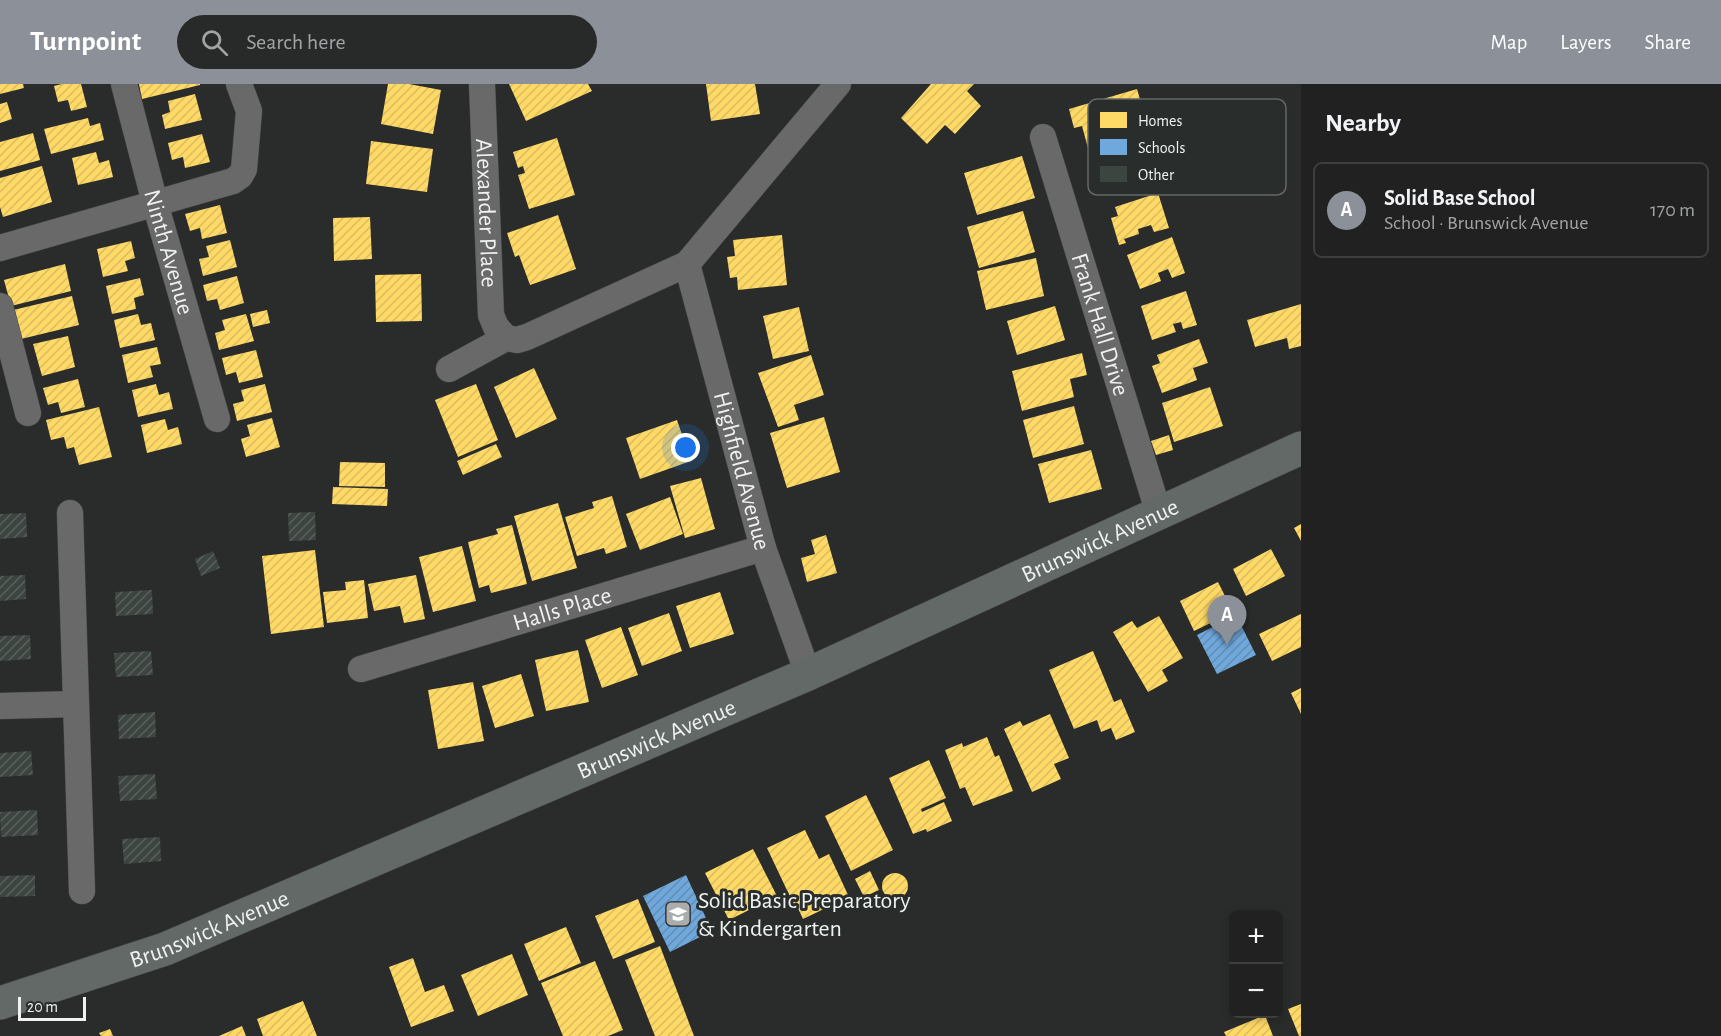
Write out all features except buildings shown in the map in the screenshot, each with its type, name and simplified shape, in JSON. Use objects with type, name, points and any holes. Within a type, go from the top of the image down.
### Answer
[{"type":"main road","name":"Brunswick Avenue","points":[[0,1003],[165,949],[808,674],[1301,448]]},
{"type":"street","name":"Ninth Avenue","points":[[124,84],[155,203],[217,419]]},
{"type":"street","points":[[0,248],[233,181],[244,169],[249,111],[239,84]]},
{"type":"street","name":"Alexander Place","points":[[482,84],[491,315],[496,327],[506,338]]},
{"type":"street","points":[[449,369],[506,338],[517,340],[527,337],[687,264],[838,84]]},
{"type":"street","name":"Frank Hall Drive","points":[[1043,137],[1159,514]]},
{"type":"street","name":"Highfield Avenue","points":[[687,264],[763,548],[808,674]]},
{"type":"street","points":[[0,306],[28,413]]},
{"type":"street","points":[[70,513],[82,891]]},
{"type":"street","name":"Halls Place","points":[[361,669],[763,548]]},
{"type":"street","points":[[0,706],[76,704]]},
{"type":"place","name":"Solid Base School","points":[[1227,645]]},
{"type":"place","name":"Solid Basic Preparatory & Kindergarten","points":[[678,914]]}]
